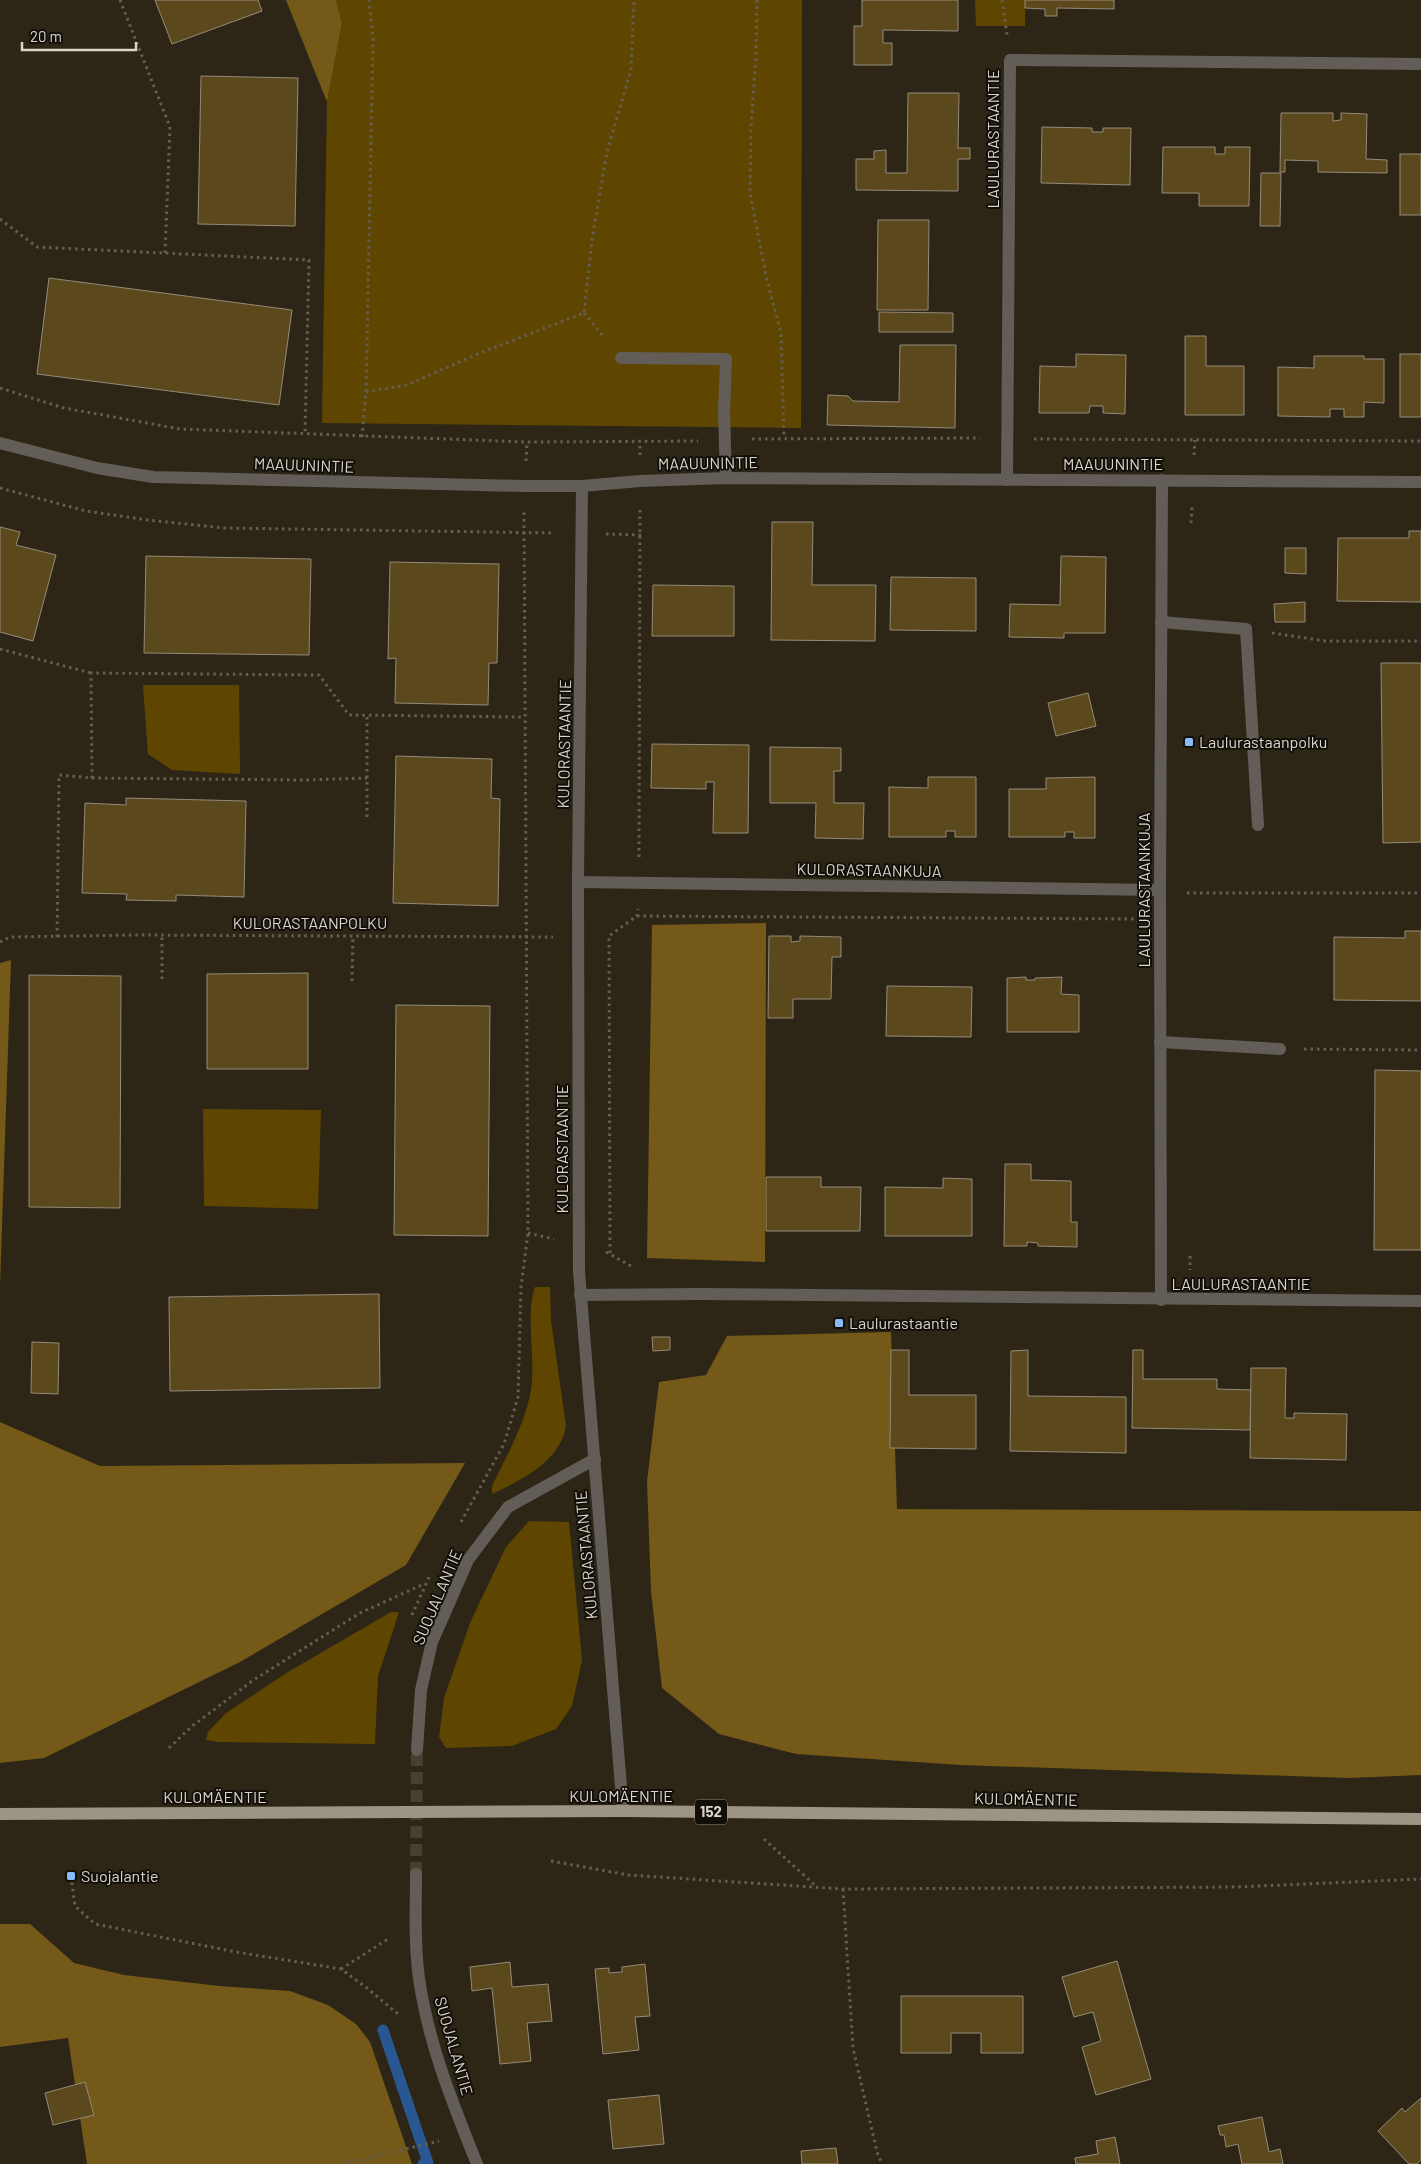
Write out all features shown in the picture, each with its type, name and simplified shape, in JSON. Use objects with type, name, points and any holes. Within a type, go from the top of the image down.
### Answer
[{"type":"main road","name":"KULOMÄENTIE","points":[[0,1814],[624,1811],[1421,1819]]},
{"type":"street","name":"LAULURASTAANTIE","points":[[1007,480],[1010,60],[1421,64]]},
{"type":"street","points":[[621,358],[726,359],[724,412],[726,478]]},
{"type":"street","name":"MAAUUNINTIE","points":[[0,443],[97,468],[153,477],[524,486],[582,486],[640,481],[726,478],[1421,482]]},
{"type":"street","name":"LAULURASTAANKUJA","points":[[1162,480],[1160,890],[1162,1300]]},
{"type":"street","name":"KULORASTAANTIE","points":[[582,486],[580,534],[578,882],[580,1295],[624,1811]]},
{"type":"street","points":[[1161,622],[1246,629],[1258,825]]},
{"type":"street","name":"KULORASTAANKUJA","points":[[578,882],[1160,890]]},
{"type":"street","points":[[1160,1042],[1280,1049]]},
{"type":"street","name":"LAULURASTAANTIE","points":[[580,1295],[721,1294],[1162,1300],[1421,1301]]},
{"type":"street","name":"SUOJALANTIE","points":[[417,1750],[421,1690],[432,1642],[468,1560],[508,1507],[595,1459]]},
{"type":"street","name":"SUOJALANTIE","points":[[416,1874],[416,1938],[419,1977],[426,2014],[446,2084],[477,2164]]},
{"type":"path","points":[[120,0],[170,127],[166,253]]},
{"type":"path","points":[[362,437],[366,392],[373,40],[369,0]]},
{"type":"path","points":[[621,358],[584,313],[592,240],[607,152],[631,70],[634,0]]},
{"type":"path","points":[[757,0],[750,193],[781,333],[784,438]]},
{"type":"path","points":[[1002,0],[1010,60]]},
{"type":"path","points":[[0,220],[37,247],[309,260],[306,434]]},
{"type":"path","points":[[366,392],[407,385],[480,353],[584,313]]},
{"type":"path","points":[[456,1530],[504,1444],[518,1397],[521,1287],[528,1233],[524,532],[524,486],[527,442]]},
{"type":"path","points":[[637,916],[639,883],[640,442]]},
{"type":"path","points":[[0,488],[86,510],[148,520],[224,528],[641,535]]},
{"type":"path","points":[[1246,629],[1325,641],[1421,642]]},
{"type":"path","points":[[0,649],[91,673],[319,675],[349,715],[525,717]]},
{"type":"path","points":[[91,673],[92,778]]},
{"type":"path","points":[[367,715],[367,818]]},
{"type":"path","points":[[57,937],[59,774],[92,778],[304,780],[367,778]]},
{"type":"path","points":[[1160,890],[1186,893],[1421,893]]},
{"type":"path","points":[[610,1253],[609,936],[637,916],[1160,919]]},
{"type":"path","points":[[162,935],[162,979]]},
{"type":"path","name":"KULORASTAANPOLKU","points":[[0,942],[10,938],[162,935],[609,936]]},
{"type":"path","points":[[352,981],[353,936]]},
{"type":"path","points":[[1280,1049],[1421,1050]]},
{"type":"path","points":[[411,1618],[425,1583],[434,1570]]},
{"type":"path","points":[[169,1748],[191,1728],[252,1681],[360,1612],[425,1583]]},
{"type":"path","points":[[734,1812],[817,1888]]},
{"type":"path","points":[[552,1861],[628,1875],[843,1889],[1237,1887],[1421,1879]]},
{"type":"path","points":[[72,1876],[75,1906],[95,1924],[236,1952],[341,1969],[399,2015]]},
{"type":"path","points":[[843,1889],[853,2048],[882,2164]]},
{"type":"path","points":[[341,1969],[388,1939]]},
{"type":"path","points":[[343,2164],[443,2140]]},
{"type":"shaded area","points":[[286,0],[336,0],[342,23],[327,102]]},
{"type":"shaded area","points":[[336,0],[802,0],[801,428],[322,423],[327,102],[342,23]]},
{"type":"shaded area","points":[[975,0],[1025,0],[1025,26],[976,26]]},
{"type":"shaded area","points":[[143,685],[239,685],[240,774],[172,770],[148,754]]},
{"type":"shaded area","points":[[766,923],[765,1262],[647,1258],[652,925]]},
{"type":"shaded area","points":[[11,960],[0,1286],[0,963]]},
{"type":"shaded area","points":[[203,1109],[321,1110],[318,1209],[204,1206]]},
{"type":"shaded area","points":[[535,1287],[550,1287],[551,1320],[566,1426],[562,1439],[548,1460],[527,1476],[492,1494],[492,1486],[520,1427],[531,1390],[531,1310]]},
{"type":"shaded area","points":[[891,1332],[897,1509],[1421,1511],[1421,1775],[1349,1778],[961,1765],[796,1754],[719,1734],[662,1688],[651,1591],[647,1481],[659,1382],[706,1375],[727,1336]]},
{"type":"shaded area","points":[[0,1422],[100,1466],[465,1463],[406,1565],[240,1662],[44,1758],[0,1763]]},
{"type":"shaded area","points":[[529,1521],[569,1522],[582,1660],[572,1706],[556,1729],[512,1746],[446,1748],[439,1737],[444,1698],[470,1623],[506,1547]]},
{"type":"shaded area","points":[[391,1612],[399,1612],[378,1676],[375,1744],[218,1742],[206,1740],[208,1732],[226,1713],[288,1672]]},
{"type":"shaded area","points":[[0,1924],[30,1924],[74,1963],[124,1975],[219,1986],[290,1991],[328,2005],[356,2024],[370,2042],[412,2164],[87,2164],[68,2038],[0,2047]]},
{"type":"building","points":[[155,0],[258,0],[262,11],[172,44]]},
{"type":"building","points":[[862,0],[958,0],[958,31],[883,30],[883,43],[892,43],[892,65],[854,65],[854,26],[862,26]]},
{"type":"building","points":[[1025,0],[1114,0],[1114,9],[1057,8],[1057,16],[1045,16],[1045,9],[1025,8]]},
{"type":"building","points":[[201,76],[298,78],[295,226],[198,224]]},
{"type":"building","points":[[908,93],[959,93],[958,148],[970,148],[970,159],[958,159],[958,191],[856,190],[856,159],[874,159],[874,151],[886,150],[886,173],[907,173]]},
{"type":"building","points":[[1281,113],[1333,113],[1333,121],[1341,120],[1341,113],[1367,114],[1366,159],[1387,160],[1387,173],[1318,172],[1318,161],[1285,160],[1285,172],[1280,172]]},
{"type":"building","points":[[1042,127],[1092,128],[1092,132],[1103,132],[1103,128],[1131,128],[1130,185],[1041,183]]},
{"type":"building","points":[[1163,147],[1215,147],[1215,154],[1225,154],[1225,147],[1250,147],[1249,206],[1199,206],[1199,193],[1162,193]]},
{"type":"building","points":[[1400,154],[1421,154],[1421,215],[1400,215]]},
{"type":"building","points":[[1261,173],[1281,173],[1280,226],[1260,226]]},
{"type":"building","points":[[878,220],[929,220],[928,310],[877,310]]},
{"type":"building","points":[[49,278],[292,310],[279,405],[37,374]]},
{"type":"building","points":[[879,312],[953,313],[953,332],[879,332]]},
{"type":"building","points":[[1185,336],[1206,336],[1206,366],[1244,366],[1244,415],[1185,415]]},
{"type":"building","points":[[900,345],[956,345],[955,428],[827,425],[828,395],[848,396],[853,401],[899,402]]},
{"type":"building","points":[[1076,354],[1126,355],[1125,414],[1103,413],[1103,406],[1090,406],[1089,413],[1039,413],[1040,366],[1076,367]]},
{"type":"building","points":[[1400,354],[1421,354],[1421,417],[1400,417]]},
{"type":"building","points":[[1314,356],[1364,356],[1364,359],[1384,359],[1384,403],[1364,402],[1364,417],[1344,417],[1344,409],[1330,409],[1330,417],[1278,416],[1278,367],[1314,368]]},
{"type":"building","points":[[772,522],[813,522],[812,585],[876,585],[875,641],[771,640]]},
{"type":"building","points":[[0,527],[20,532],[16,545],[56,555],[33,641],[0,632]]},
{"type":"building","points":[[1409,531],[1421,531],[1421,602],[1337,601],[1338,538],[1409,538]]},
{"type":"building","points":[[1285,548],[1306,548],[1306,574],[1285,573]]},
{"type":"building","points":[[146,556],[311,559],[309,655],[144,653]]},
{"type":"building","points":[[1061,556],[1106,557],[1105,633],[1064,633],[1064,638],[1009,637],[1010,604],[1060,605]]},
{"type":"building","points":[[390,562],[499,564],[497,663],[489,663],[488,705],[395,703],[396,658],[388,659]]},
{"type":"building","points":[[891,577],[976,578],[976,631],[890,630]]},
{"type":"building","points":[[653,585],[734,586],[734,636],[652,636]]},
{"type":"building","points":[[1305,602],[1305,622],[1275,622],[1274,604]]},
{"type":"building","points":[[1381,663],[1421,663],[1421,842],[1383,843]]},
{"type":"building","points":[[1088,693],[1096,726],[1056,736],[1048,703]]},
{"type":"building","points":[[652,744],[749,745],[748,833],[713,833],[714,782],[706,782],[706,789],[651,788]]},
{"type":"building","points":[[770,747],[841,748],[841,771],[834,771],[834,803],[864,803],[863,839],[815,838],[816,803],[770,803]]},
{"type":"building","points":[[396,756],[492,759],[491,798],[500,799],[498,906],[393,903]]},
{"type":"building","points":[[928,777],[976,777],[976,837],[955,837],[955,831],[946,831],[946,837],[889,837],[889,787],[928,788]]},
{"type":"building","points":[[1095,777],[1095,838],[1074,838],[1074,832],[1065,832],[1065,837],[1009,837],[1009,789],[1046,789],[1046,778]]},
{"type":"building","points":[[126,798],[246,801],[244,897],[176,895],[176,901],[126,900],[127,894],[82,893],[85,803],[126,805]]},
{"type":"building","points":[[1405,931],[1421,931],[1421,1001],[1334,1000],[1334,937],[1405,938]]},
{"type":"building","points":[[769,936],[791,936],[791,942],[800,941],[800,936],[841,937],[841,957],[832,957],[831,999],[793,999],[793,1018],[768,1018]]},
{"type":"building","points":[[308,973],[308,1069],[207,1069],[207,974]]},
{"type":"building","points":[[29,975],[121,976],[120,1208],[29,1207]]},
{"type":"building","points":[[1026,977],[1026,980],[1035,980],[1035,978],[1062,977],[1061,994],[1079,995],[1079,1032],[1007,1032],[1007,978]]},
{"type":"building","points":[[887,986],[972,987],[971,1037],[886,1036]]},
{"type":"building","points":[[396,1005],[490,1006],[488,1236],[394,1235]]},
{"type":"building","points":[[1375,1070],[1421,1071],[1421,1250],[1374,1250]]},
{"type":"building","points":[[1005,1164],[1031,1164],[1031,1180],[1071,1181],[1071,1222],[1077,1222],[1077,1247],[1038,1246],[1038,1243],[1027,1242],[1027,1246],[1004,1246]]},
{"type":"building","points":[[766,1177],[821,1177],[821,1187],[861,1187],[860,1231],[766,1231]]},
{"type":"building","points":[[943,1178],[972,1179],[972,1236],[885,1236],[885,1187],[943,1188]]},
{"type":"building","points":[[379,1294],[380,1388],[170,1391],[169,1297]]},
{"type":"building","points":[[652,1337],[670,1337],[670,1350],[653,1351]]},
{"type":"building","points":[[32,1342],[59,1343],[58,1394],[31,1393]]},
{"type":"building","points":[[891,1350],[909,1350],[909,1395],[976,1395],[976,1449],[890,1448]]},
{"type":"building","points":[[1028,1350],[1028,1396],[1126,1397],[1126,1453],[1010,1451],[1011,1351]]},
{"type":"building","points":[[1133,1350],[1143,1350],[1143,1379],[1217,1379],[1217,1389],[1251,1390],[1250,1430],[1132,1428]]},
{"type":"building","points":[[1251,1368],[1286,1368],[1285,1418],[1294,1418],[1294,1413],[1347,1414],[1346,1460],[1250,1458]]},
{"type":"building","points":[[1117,1961],[1151,2079],[1096,2095],[1082,2047],[1101,2041],[1093,2012],[1074,2017],[1062,1977]]},
{"type":"building","points":[[510,1962],[512,1987],[548,1984],[552,2021],[527,2023],[531,2061],[500,2064],[492,1988],[472,1991],[470,1967]]},
{"type":"building","points":[[645,1964],[650,2016],[635,2017],[639,2050],[603,2054],[595,1969],[609,1968],[609,1973],[622,1972],[622,1967]]},
{"type":"building","points":[[901,1996],[1023,1996],[1023,2053],[981,2053],[981,2033],[951,2033],[951,2053],[901,2053]]},
{"type":"building","points":[[85,2082],[94,2115],[53,2125],[45,2093]]},
{"type":"building","points":[[659,2095],[664,2144],[613,2149],[608,2100]]},
{"type":"building","points":[[1421,2098],[1421,2160],[1417,2164],[1409,2164],[1378,2131],[1402,2108],[1405,2112]]},
{"type":"building","points":[[1262,2117],[1269,2152],[1280,2149],[1283,2164],[1242,2164],[1238,2144],[1226,2147],[1224,2135],[1220,2135],[1218,2126]]},
{"type":"building","points":[[1115,2137],[1120,2164],[1076,2164],[1075,2158],[1098,2154],[1096,2141]]},
{"type":"building","points":[[836,2148],[838,2164],[802,2164],[801,2151]]},
{"type":"waterway","points":[[383,2030],[428,2163],[423,2164]]},
{"type":"tunnel","points":[[416,1874],[417,1750]]},
{"type":"place","name":"Laulurastaanpolku","points":[[1189,742]]},
{"type":"place","name":"Laulurastaantie","points":[[839,1323]]},
{"type":"place","name":"Suojalantie","points":[[71,1876]]}]
